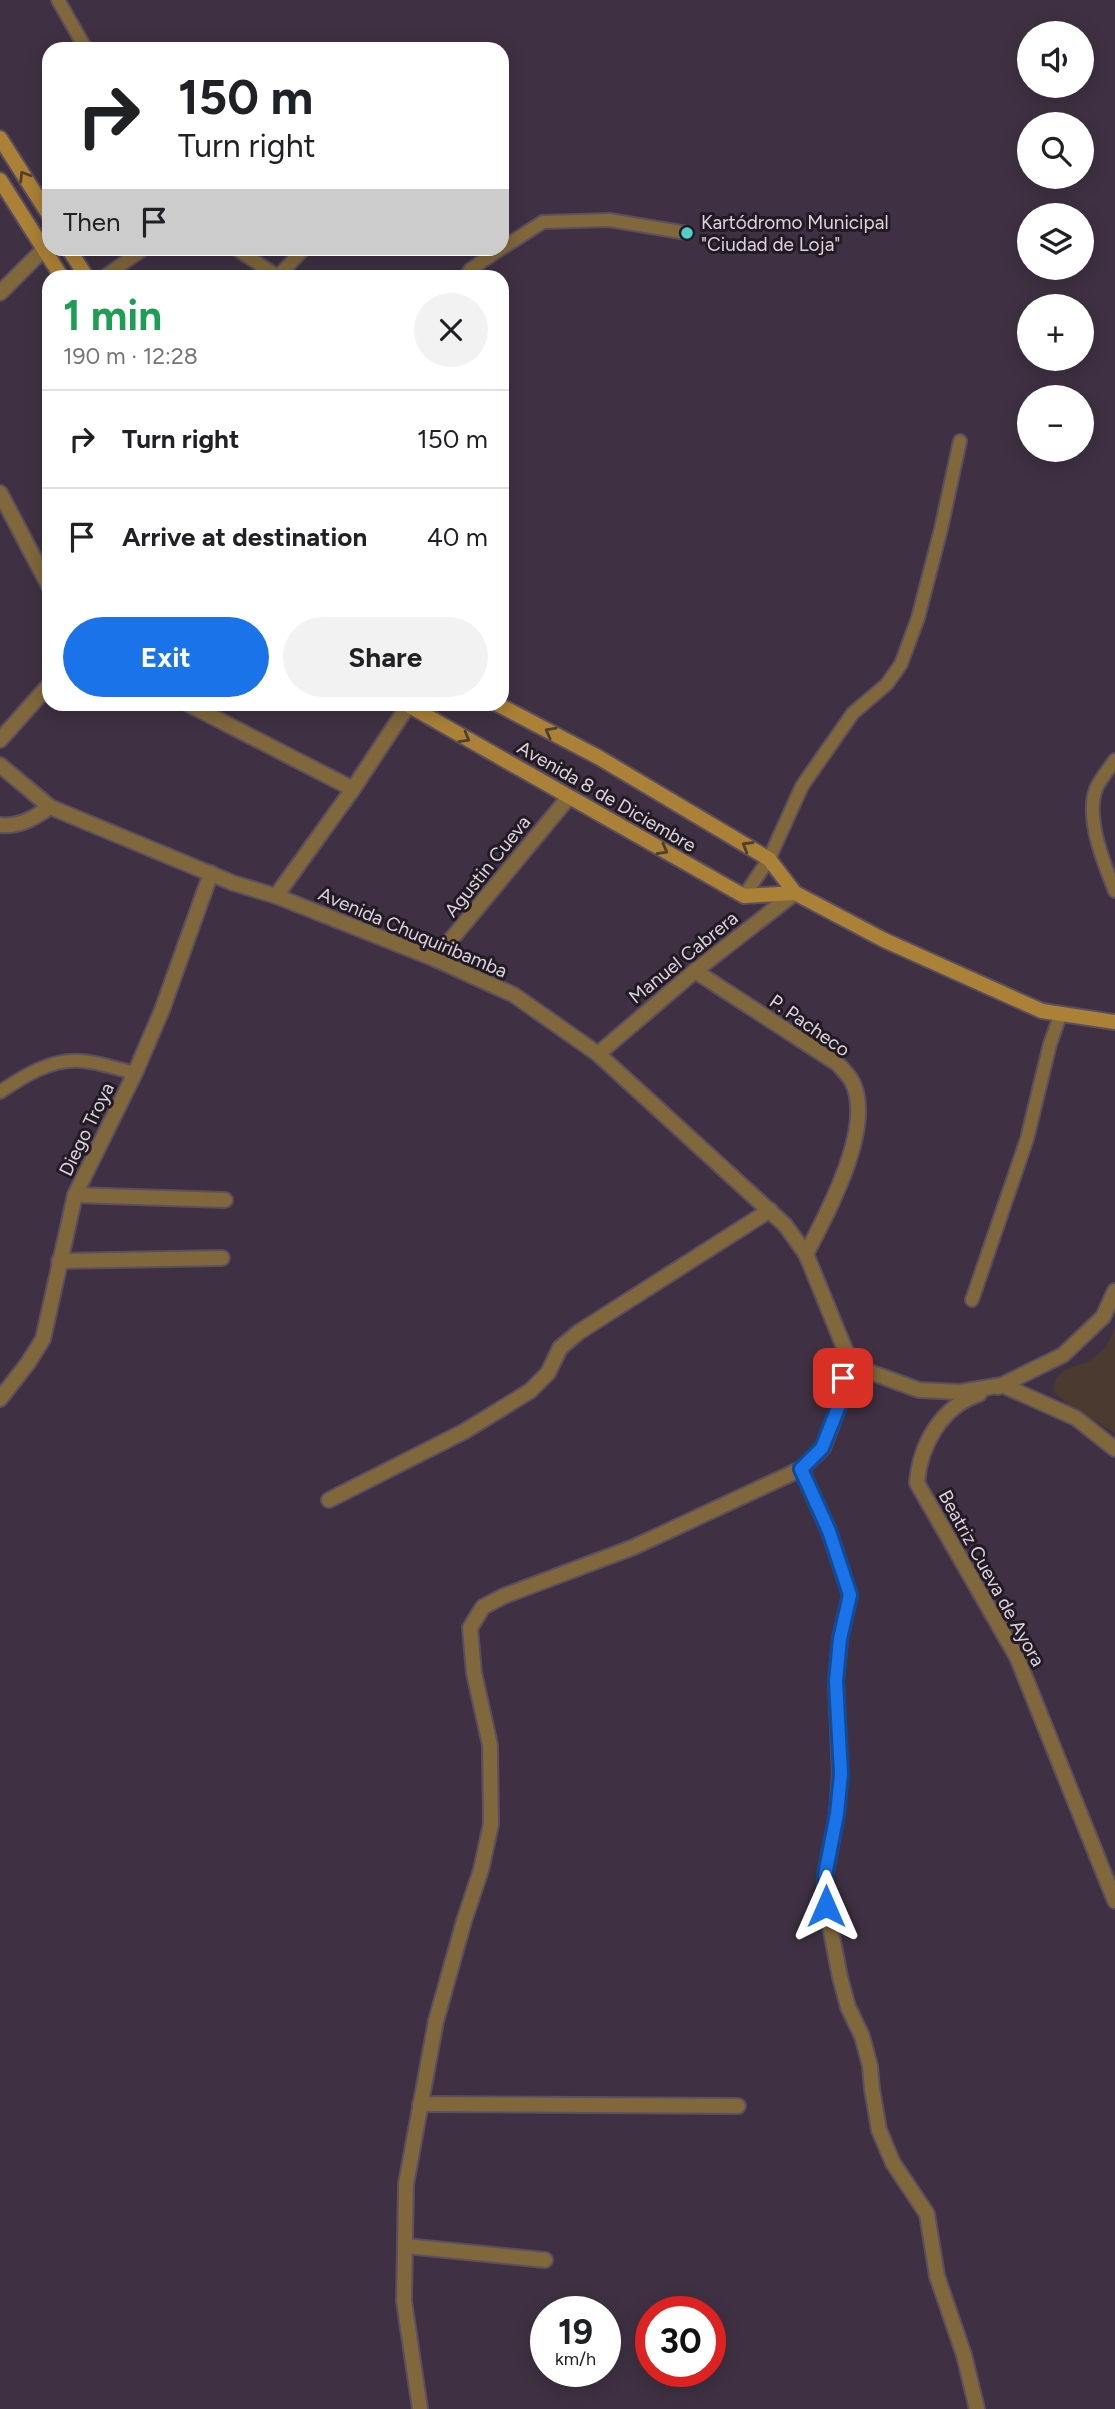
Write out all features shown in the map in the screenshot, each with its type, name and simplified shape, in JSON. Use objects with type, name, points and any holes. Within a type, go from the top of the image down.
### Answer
[{"type":"main road","points":[[0,138],[42,204]]},
{"type":"main road","points":[[0,180],[42,241]]},
{"type":"main road","name":"Avenida 8 de Diciembre","points":[[509,710],[597,757],[769,859],[795,893],[884,940],[1042,1011],[1115,1021]]},
{"type":"main road","name":"Avenida 8 de Diciembre","points":[[420,711],[744,895]]},
{"type":"main road","points":[[744,895],[795,893]]},
{"type":"street","points":[[0,293],[42,251]]},
{"type":"street","points":[[0,493],[42,573]]},
{"type":"street","points":[[0,740],[42,693]]},
{"type":"street","points":[[202,711],[353,789]]},
{"type":"street","points":[[276,896],[353,789],[403,711]]},
{"type":"street","name":"Avenida Chuquiribamba","points":[[0,765],[50,807],[211,873],[435,959],[514,995],[598,1054],[785,1225],[806,1254],[846,1352]]},
{"type":"street","name":"Agustin Cueva","points":[[435,959],[569,797]]},
{"type":"street","points":[[0,825],[10,826],[32,820],[50,807]]},
{"type":"street","name":"Diego Troya","points":[[0,1399],[43,1339],[75,1195],[135,1073],[162,1010],[211,873]]},
{"type":"street","name":"Manuel Cabrera","points":[[598,1054],[695,971],[795,893]]},
{"type":"street","name":"P. Pacheco","points":[[695,971],[838,1064],[854,1085],[858,1108],[857,1132],[829,1208],[806,1254]]},
{"type":"street","points":[[75,1195],[225,1200]]},
{"type":"street","points":[[329,1500],[466,1431],[530,1391],[548,1373],[560,1348],[579,1332],[770,1210]]},
{"type":"street","points":[[59,1261],[222,1258]]},
{"type":"street","points":[[846,1352],[867,1371],[919,1390],[960,1392],[1002,1385],[1063,1354],[1103,1317],[1115,1291]]},
{"type":"street","points":[[420,2409],[404,2301],[406,2184],[436,2021],[481,1870],[491,1824],[490,1745],[474,1673],[471,1628],[483,1607],[503,1596],[634,1547],[801,1469],[822,1448],[840,1403],[846,1352]]},
{"type":"street","points":[[1002,1385],[1076,1419],[1115,1449]]},
{"type":"street","name":"Beatriz Cueva de Ayora","points":[[1002,1385],[967,1398],[933,1429],[919,1466],[917,1483],[1017,1657],[1115,1901]]},
{"type":"street","points":[[801,1469],[829,1531],[850,1595],[840,1639],[836,1681],[841,1774],[837,1814],[825,1875],[826,1906],[848,2007],[862,2036],[870,2066],[880,2130],[893,2163],[926,2214],[937,2276],[960,2344],[977,2409]]},
{"type":"street","points":[[420,2104],[738,2106]]},
{"type":"street","points":[[406,2246],[545,2260]]},
{"type":"lane","points":[[58,0],[82,42]]},
{"type":"lane","points":[[509,243],[542,222],[609,220],[687,233]]},
{"type":"lane","points":[[114,270],[134,256]]},
{"type":"lane","points":[[246,256],[268,270]]},
{"type":"lane","points":[[283,270],[297,256]]},
{"type":"lane","points":[[470,270],[490,256]]},
{"type":"lane","points":[[744,895],[769,859],[803,786],[853,713],[887,684],[901,664],[922,605],[960,441]]},
{"type":"lane","points":[[1115,761],[1096,789],[1093,807],[1095,830],[1115,891]]},
{"type":"lane","points":[[972,1300],[1027,1139],[1061,1013]]},
{"type":"lane","points":[[0,1092],[28,1073],[80,1061],[135,1073]]},
{"type":"shaded area","points":[[1115,1328],[1115,1433],[1070,1406],[1053,1391],[1055,1380],[1064,1370],[1088,1362],[1106,1347]]},
{"type":"place","name":"Kartódromo Municipal \"Ciudad de Loja\"","points":[[687,233]]},
{"type":"route","points":[[826,1906],[825,1875],[837,1814],[841,1774],[836,1681],[840,1639],[850,1595],[829,1531],[801,1469],[822,1448],[840,1403],[843,1378]]}]
